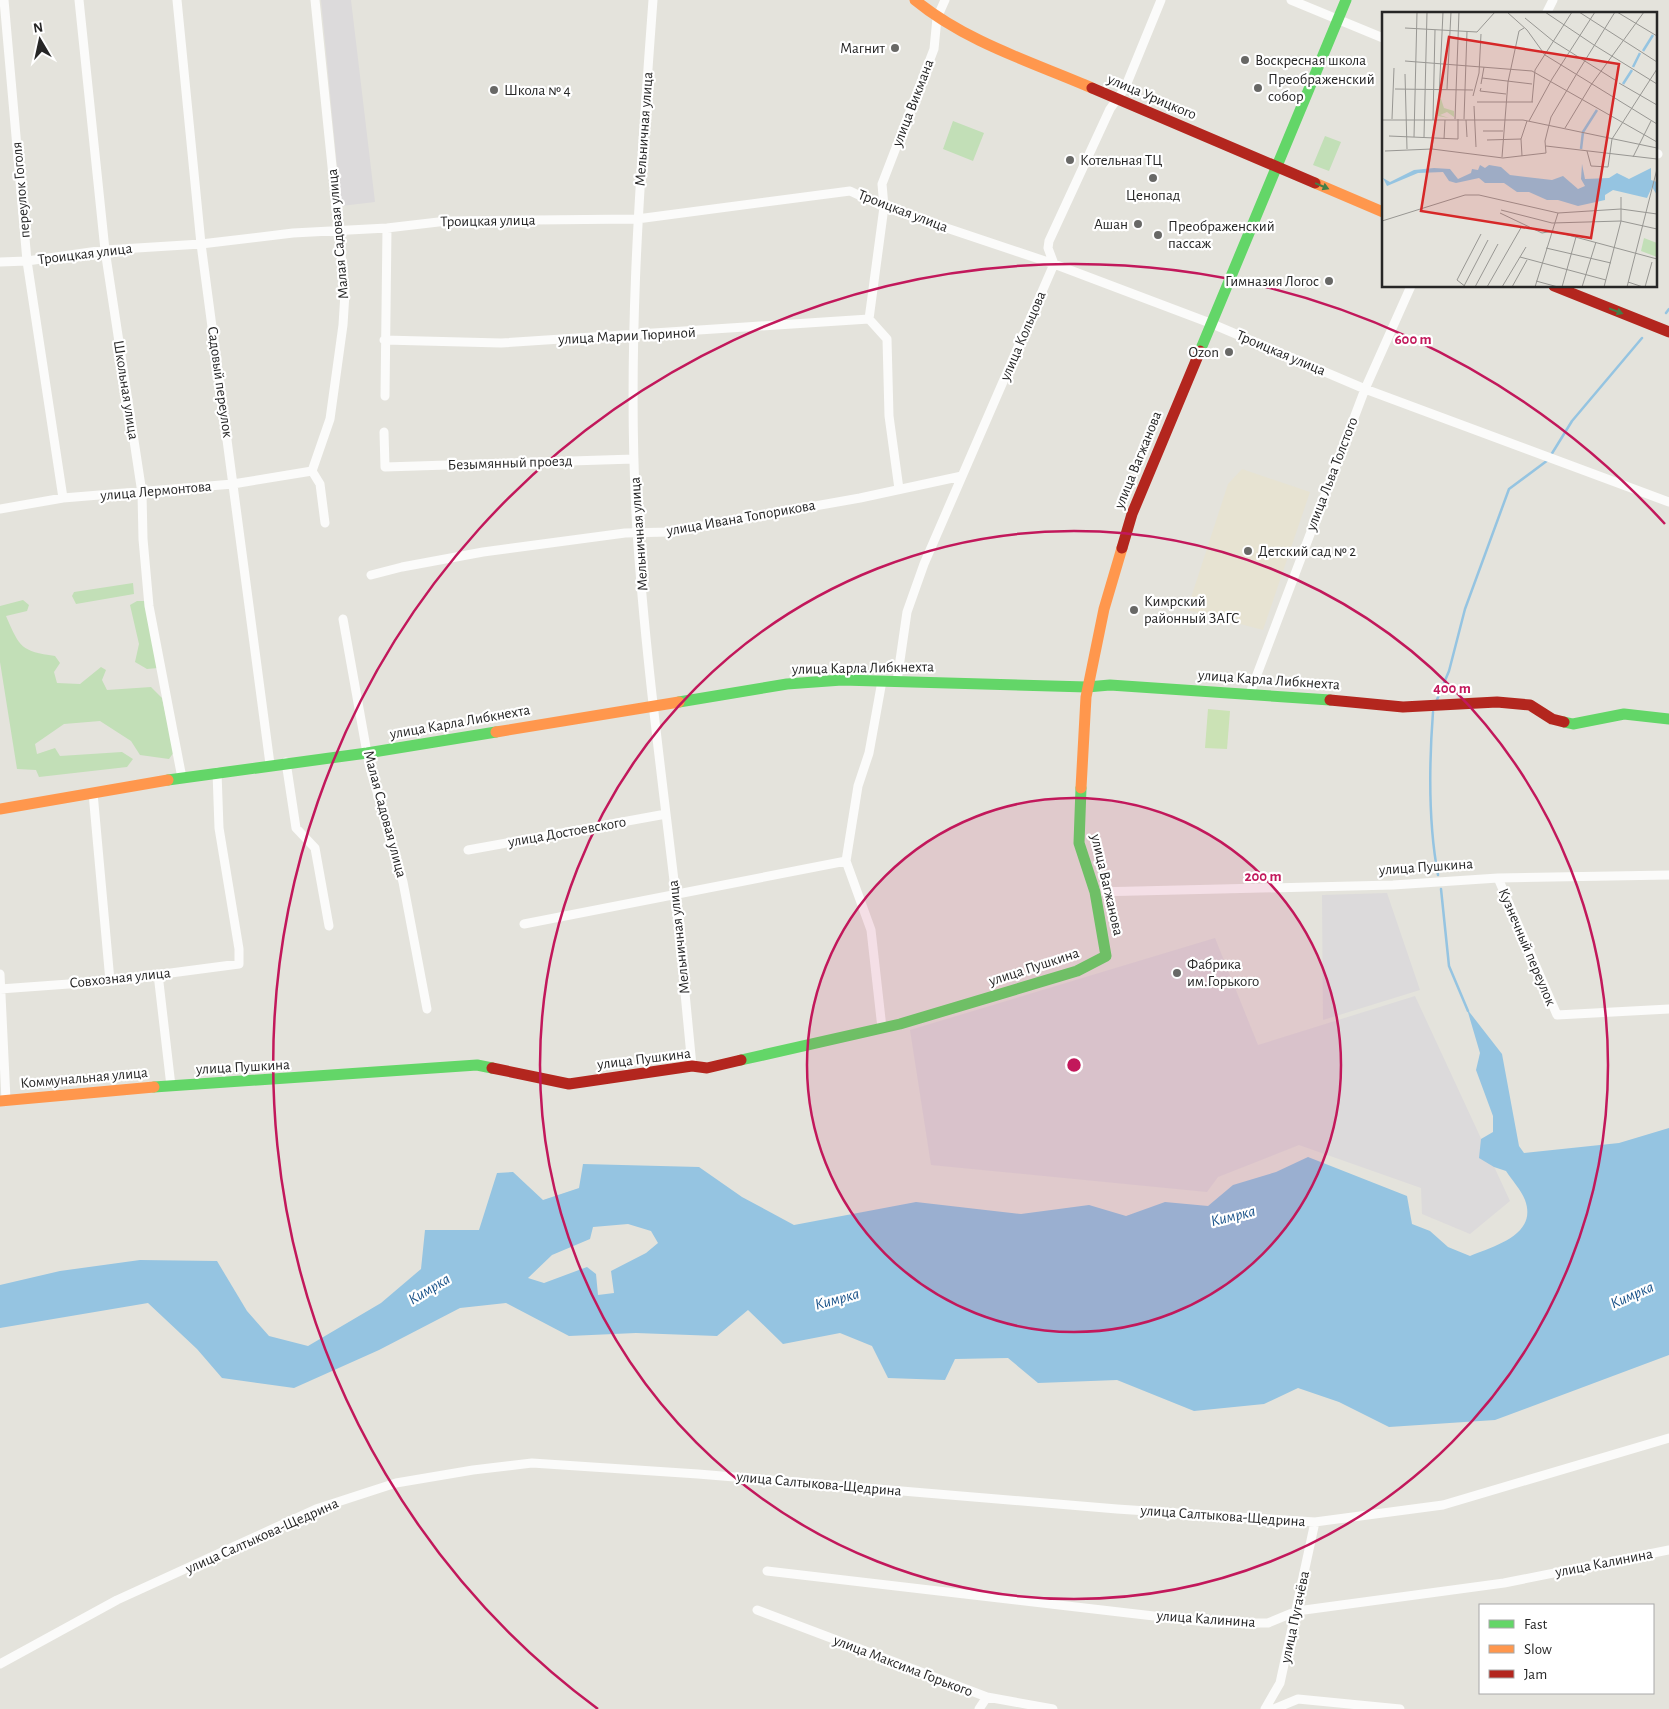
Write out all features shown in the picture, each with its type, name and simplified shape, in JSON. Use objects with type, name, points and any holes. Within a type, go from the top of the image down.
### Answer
[{"type":"street","name":"переулок Гоголя","points":[[4,0],[28,261],[63,498]]},
{"type":"street","name":"Школьная улица","points":[[78,0],[105,250],[142,493],[143,539],[150,606],[182,778]]},
{"type":"street","name":"Садовый переулок","points":[[177,0],[201,244],[270,764]]},
{"type":"street","name":"Малая Садовая улица","points":[[312,472],[330,419],[343,325],[345,293],[315,0]]},
{"type":"street","name":"Мельничная улица","points":[[653,0],[637,218],[633,336],[634,459],[637,532],[653,705],[675,894],[692,1066]]},
{"type":"street","name":"улица Урицкого","points":[[915,0],[937,18],[970,36],[1382,212]]},
{"type":"street","name":"улица Викмана","points":[[868,319],[884,207],[882,184],[934,49],[937,18],[945,0]]},
{"type":"street","points":[[1054,264],[1048,248],[1049,241],[1110,109],[1125,88],[1161,0]]},
{"type":"street","points":[[1291,0],[1382,38]]},
{"type":"street","name":"улица Вагжанова","points":[[1106,956],[1095,892],[1079,843],[1082,736],[1087,687],[1104,609],[1132,514],[1346,0]]},
{"type":"street","points":[[1547,12],[1553,0]]},
{"type":"street","name":"Троицкая улица","points":[[0,262],[28,261],[105,250],[201,244],[293,233],[387,228],[447,221],[637,218],[850,191],[884,207],[1054,264],[1210,323],[1365,389],[1669,502]]},
{"type":"street","points":[[385,396],[384,340],[387,228]]},
{"type":"street","name":"улица Кольцова","points":[[897,681],[906,612],[924,564],[1054,264]]},
{"type":"street","name":"улица Льва Толстого","points":[[1250,693],[1365,389],[1410,288]]},
{"type":"street","points":[[1559,288],[1669,332]]},
{"type":"street","points":[[868,319],[887,339],[889,416],[899,489]]},
{"type":"street","name":"улица Марии Тюриной","points":[[384,340],[501,343],[633,336],[868,319]]},
{"type":"street","name":"Безымянный проезд","points":[[384,432],[385,467],[634,459]]},
{"type":"street","points":[[312,472],[320,484],[324,523]]},
{"type":"street","name":"улица Лермонтова","points":[[0,509],[63,498],[142,493],[233,484],[312,472]]},
{"type":"street","name":"улица Ивана Топорикова","points":[[371,576],[402,567],[483,552],[637,532],[669,532],[962,476]]},
{"type":"street","name":"Малая Садовая улица","points":[[343,619],[369,764],[403,882],[427,1010]]},
{"type":"street","points":[[882,681],[869,753],[858,786],[846,861],[872,930],[882,1028]]},
{"type":"street","name":"улица Карла Либкнехта","points":[[0,809],[216,772],[367,753],[787,684],[897,681],[1087,687],[1110,685],[1250,693],[1403,706],[1434,707],[1497,702],[1530,705],[1552,719],[1573,724],[1624,714],[1669,719]]},
{"type":"street","points":[[286,762],[296,828],[315,848],[329,926]]},
{"type":"street","name":"Совхозная улица","points":[[0,988],[110,981],[240,964],[219,828],[216,772]]},
{"type":"street","points":[[93,793],[110,981]]},
{"type":"street","name":"улица Достоевского","points":[[468,850],[666,814]]},
{"type":"street","points":[[524,924],[846,861]]},
{"type":"street","name":"улица Пушкина","points":[[1095,892],[1393,885],[1498,878],[1669,875]]},
{"type":"street","name":"Кузнечный переулок","points":[[1498,878],[1557,1015],[1669,1009]]},
{"type":"street","name":"улица Пушкина","points":[[171,1086],[229,1084],[477,1065],[569,1084],[692,1066],[707,1068],[882,1028],[1077,971],[1106,956]]},
{"type":"street","points":[[0,974],[3,1101]]},
{"type":"street","points":[[158,974],[171,1086]]},
{"type":"street","name":"Коммунальная улица","points":[[3,1101],[171,1086]]},
{"type":"street","name":"улица Салтыкова-Щедрина","points":[[0,1664],[117,1600],[316,1509],[396,1484],[474,1470],[532,1463],[698,1474],[1117,1509],[1315,1522],[1443,1505],[1669,1438]]},
{"type":"street","name":"улица Пугачёва","points":[[1265,1709],[1280,1683],[1315,1522]]},
{"type":"street","name":"улица Калинина","points":[[767,1571],[1214,1623],[1268,1623],[1297,1611],[1504,1583],[1669,1550]]},
{"type":"street","name":"улица Максима Горького","points":[[756,1610],[987,1697],[1053,1709]]},
{"type":"street","points":[[980,1709],[987,1697]]},
{"type":"street","points":[[1274,1709],[1298,1699],[1400,1709]]},
{"type":"shaded area","points":[[321,0],[351,0],[375,202],[341,206]]},
{"type":"shaded area","name":"Детский сад № 2","points":[[1242,469],[1310,492],[1263,630],[1187,610],[1228,484]]},
{"type":"shaded area","points":[[1387,893],[1420,990],[1323,1020],[1322,895]]},
{"type":"shaded area","points":[[1215,938],[1258,1045],[1415,996],[1510,1201],[1470,1234],[1422,1214],[1421,1188],[1299,1145],[1218,1177],[1207,1192],[931,1165],[910,1030]]},
{"type":"green space","points":[[953,121],[984,133],[973,161],[943,149]]},
{"type":"green space","points":[[1325,136],[1341,142],[1329,171],[1313,165]]},
{"type":"green space","points":[[133,583],[134,594],[76,604],[72,596],[74,592]]},
{"type":"green space","points":[[23,600],[29,605],[27,611],[6,616],[15,635],[23,646],[28,650],[55,656],[60,663],[54,672],[57,683],[80,684],[101,667],[106,670],[102,680],[107,690],[151,687],[162,698],[174,752],[169,759],[140,755],[131,741],[100,721],[64,724],[35,744],[37,754],[55,748],[60,756],[122,752],[133,759],[127,767],[39,777],[36,770],[17,769],[0,662],[0,606]]},
{"type":"green space","points":[[137,601],[146,601],[158,668],[147,669],[135,662],[139,644],[130,605]]},
{"type":"green space","points":[[1208,709],[1230,711],[1227,749],[1205,748]]},
{"type":"water","name":"Кимрка","points":[[1467,1009],[1502,1054],[1519,1146],[1524,1153],[1619,1143],[1669,1128],[1669,1355],[1495,1420],[1389,1427],[1339,1402],[1298,1388],[1264,1404],[1194,1411],[1117,1380],[1038,1383],[1008,1358],[955,1359],[945,1380],[888,1378],[872,1346],[840,1333],[783,1344],[748,1310],[717,1336],[636,1333],[569,1336],[506,1303],[460,1308],[379,1350],[294,1388],[222,1378],[197,1349],[148,1303],[0,1328],[0,1285],[60,1271],[140,1260],[217,1261],[247,1311],[269,1336],[308,1346],[381,1303],[421,1269],[425,1230],[479,1230],[497,1173],[513,1172],[543,1200],[579,1188],[583,1164],[699,1167],[742,1197],[794,1225],[916,1202],[1021,1214],[1089,1205],[1126,1216],[1165,1202],[1208,1206],[1233,1185],[1276,1172],[1308,1157],[1407,1196],[1412,1224],[1430,1231],[1448,1247],[1470,1256],[1511,1237],[1520,1230],[1525,1222],[1527,1212],[1523,1196],[1506,1171],[1494,1167],[1479,1158],[1481,1139],[1493,1132],[1493,1116],[1476,1070],[1480,1053]],"holes":[[[628,1224],[651,1231],[658,1243],[646,1253],[611,1271],[614,1293],[598,1295],[596,1274],[587,1267],[544,1283],[528,1278],[552,1255],[590,1239],[593,1227]]]},
{"type":"waterway","points":[[1666,313],[1669,309]]},
{"type":"waterway","points":[[1551,455],[1572,421],[1642,338]]},
{"type":"waterway","points":[[1436,702],[1449,671],[1465,609],[1509,489],[1548,460]]},
{"type":"waterway","points":[[1433,712],[1430,794],[1432,835],[1438,875]]},
{"type":"waterway","points":[[1441,889],[1449,966],[1468,1011]]},
{"type":"traffic: fast","points":[[1200,351],[1346,0]]},
{"type":"traffic: fast","points":[[679,702],[787,684],[842,680],[1087,687],[1110,685],[1330,700]]},
{"type":"traffic: fast","points":[[1564,722],[1573,724],[1624,714],[1669,719]]},
{"type":"traffic: fast","points":[[168,780],[367,753],[496,732]]},
{"type":"traffic: fast","points":[[741,1060],[900,1024],[1077,971],[1106,956],[1095,892],[1079,843],[1081,788]]},
{"type":"traffic: fast","points":[[154,1087],[477,1065],[492,1068]]},
{"type":"traffic: slow","points":[[915,0],[956,28],[1000,50],[1092,88]]},
{"type":"traffic: slow","points":[[1315,183],[1382,212]]},
{"type":"traffic: slow","points":[[1081,788],[1086,697],[1104,609],[1122,548]]},
{"type":"traffic: slow","points":[[496,732],[679,702]]},
{"type":"traffic: slow","points":[[0,809],[168,780]]},
{"type":"traffic: slow","points":[[0,1101],[154,1087]]},
{"type":"traffic: jam","points":[[1092,88],[1315,183]]},
{"type":"traffic: jam","points":[[1559,288],[1669,332]]},
{"type":"traffic: jam","points":[[1122,548],[1132,514],[1200,351]]},
{"type":"traffic: jam","points":[[1330,700],[1403,707],[1497,702],[1530,705],[1552,719],[1564,722]]},
{"type":"traffic: jam","points":[[492,1068],[569,1084],[692,1066],[707,1068],[741,1060]]},
{"type":"place","name":"Магнит","points":[[895,48]]},
{"type":"place","name":"Воскресная школа","points":[[1245,60]]},
{"type":"place","name":"Преображенский собор","points":[[1258,88]]},
{"type":"place","name":"Школа № 4","points":[[494,90]]},
{"type":"place","name":"Котельная ТЦ","points":[[1070,160]]},
{"type":"place","name":"Ценопад","points":[[1153,178]]},
{"type":"place","name":"Ашан","points":[[1138,224]]},
{"type":"place","name":"Преображенский пассаж","points":[[1158,235]]},
{"type":"place","name":"Гимназия Логос","points":[[1329,281]]},
{"type":"place","name":"Ozon","points":[[1229,352]]},
{"type":"place","name":"Детский сад № 2","points":[[1248,551]]},
{"type":"place","name":"Кимрский районный ЗАГС","points":[[1134,610]]},
{"type":"place","name":"Фабрика им.Горького","points":[[1177,973]]}]
